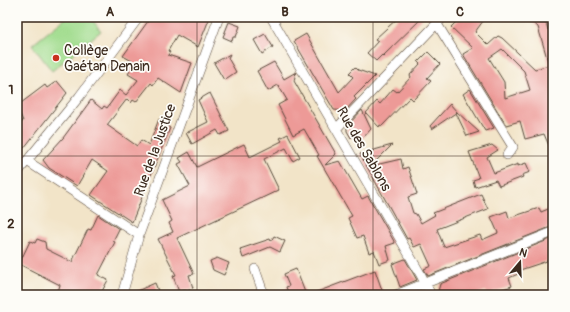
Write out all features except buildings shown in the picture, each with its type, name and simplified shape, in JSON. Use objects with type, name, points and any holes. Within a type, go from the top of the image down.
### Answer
[{"type":"street","points":[[17,173],[139,17]]},
{"type":"street","name":"Rue de la Justice","points":[[122,295],[139,235],[219,17]]},
{"type":"street","name":"Rue des Sablons","points":[[271,17],[431,295]]},
{"type":"street","points":[[336,130],[440,20],[513,147],[507,155]]},
{"type":"street","points":[[27,161],[139,235]]},
{"type":"street","points":[[396,295],[553,232]]},
{"type":"street","points":[[255,269],[264,295]]},
{"type":"green space","points":[[67,17],[90,17],[101,31],[52,71],[32,45]]},
{"type":"place","name":"Collège Gaétan Denain","points":[[56,58]]}]
